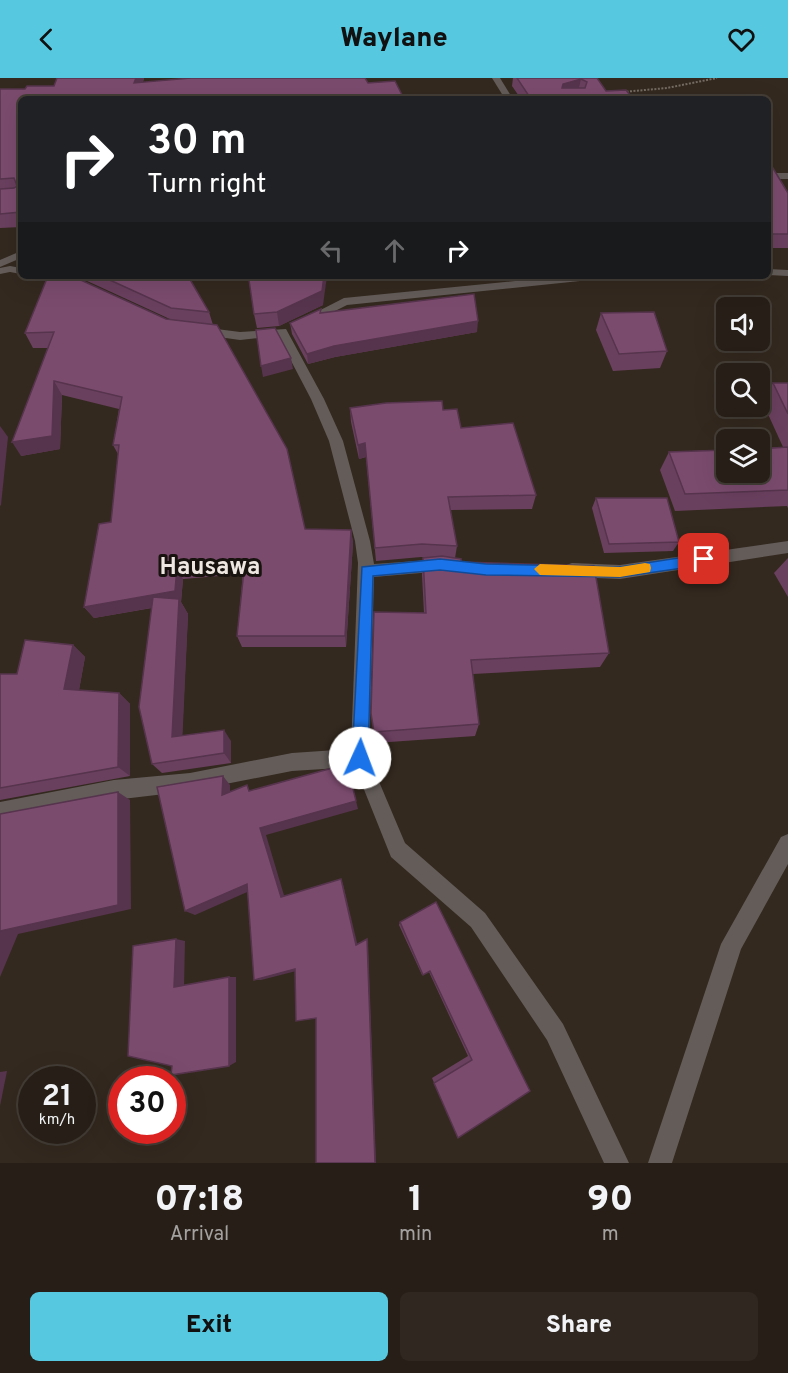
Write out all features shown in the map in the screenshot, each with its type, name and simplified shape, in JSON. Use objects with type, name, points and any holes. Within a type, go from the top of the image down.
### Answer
[{"type":"street","points":[[496,78],[507,96]]},
{"type":"street","points":[[771,176],[788,176]]},
{"type":"street","points":[[0,264],[18,255]]},
{"type":"street","points":[[0,271],[18,270]]},
{"type":"street","points":[[771,272],[788,273]]},
{"type":"street","points":[[183,330],[240,336],[282,332],[344,302],[570,279]]},
{"type":"street","points":[[282,332],[318,400],[336,441],[367,553],[360,758],[398,850],[478,920],[555,1032],[617,1163]]},
{"type":"street","points":[[553,570],[620,572],[788,547]]},
{"type":"street","points":[[366,571],[440,565],[463,567]]},
{"type":"street","points":[[0,812],[114,790],[190,782],[292,762],[360,758]]},
{"type":"street","points":[[660,1163],[732,944],[788,844]]},
{"type":"path","points":[[623,92],[667,88],[717,78]]},
{"type":"building","points":[[57,78],[136,78],[134,83],[191,78],[365,78],[368,83],[395,81],[402,96],[18,96],[18,212],[0,214],[0,189],[17,186],[14,178],[0,179],[0,89],[54,86]]},
{"type":"building","points":[[517,78],[597,78],[606,91],[626,90],[631,96],[529,96]],"holes":[[[581,79],[587,82],[585,88],[562,88],[563,84]]]},
{"type":"building","points":[[771,165],[788,193],[788,234],[771,234]]},
{"type":"building","points":[[47,279],[79,279],[166,319],[217,325],[287,449],[305,529],[351,530],[345,636],[237,636],[245,561],[177,567],[175,591],[84,607],[99,524],[111,522],[119,445],[113,445],[122,397],[54,381],[52,436],[12,442],[54,332],[25,333]]},
{"type":"building","points":[[108,279],[190,279],[209,312],[171,308]]},
{"type":"building","points":[[324,279],[322,291],[277,312],[254,314],[249,280]]},
{"type":"building","points":[[474,294],[478,321],[334,346],[307,354],[290,323],[321,309],[320,313]]},
{"type":"building","points":[[654,312],[667,351],[619,354],[601,313]]},
{"type":"building","points":[[275,328],[291,358],[261,366],[256,330]]},
{"type":"building","points":[[773,383],[788,383],[788,414]]},
{"type":"building","points":[[442,401],[443,410],[457,409],[461,428],[513,423],[536,495],[448,497],[457,546],[422,544],[375,548],[365,443],[358,445],[350,408],[386,403]]},
{"type":"building","points":[[788,447],[788,490],[685,494],[669,452],[716,450],[716,483],[770,483],[770,448]]},
{"type":"building","points":[[596,498],[667,498],[679,542],[609,544]]},
{"type":"building","points":[[442,556],[461,559],[461,562],[594,566],[609,653],[471,660],[479,724],[374,732],[371,713],[374,612],[426,613],[423,558]]},
{"type":"building","points":[[153,597],[179,599],[172,737],[224,730],[224,753],[152,764],[139,707]]},
{"type":"building","points":[[25,640],[73,645],[64,689],[119,693],[118,767],[0,788],[0,674],[17,674]]},
{"type":"building","points":[[347,764],[356,801],[260,828],[281,897],[341,879],[356,945],[367,939],[375,1163],[316,1163],[316,1018],[296,1021],[295,969],[254,980],[247,884],[185,911],[157,787],[223,776],[222,795],[247,785],[249,791]]},
{"type":"building","points":[[118,792],[118,905],[0,931],[0,814]]},
{"type":"building","points":[[436,902],[530,1091],[458,1138],[434,1083],[472,1060],[430,971],[423,975],[400,922]]},
{"type":"building","points":[[176,939],[174,987],[229,977],[229,1066],[186,1073],[186,1066],[172,1066],[128,1056],[133,946]]},
{"type":"slow traffic","points":[[540,569],[620,572],[645,568]]},
{"type":"district","name":"Hausawa","points":[[210,566]]},
{"type":"route","points":[[360,758],[366,571],[440,565],[486,570],[497,568],[620,572],[704,559]]}]
